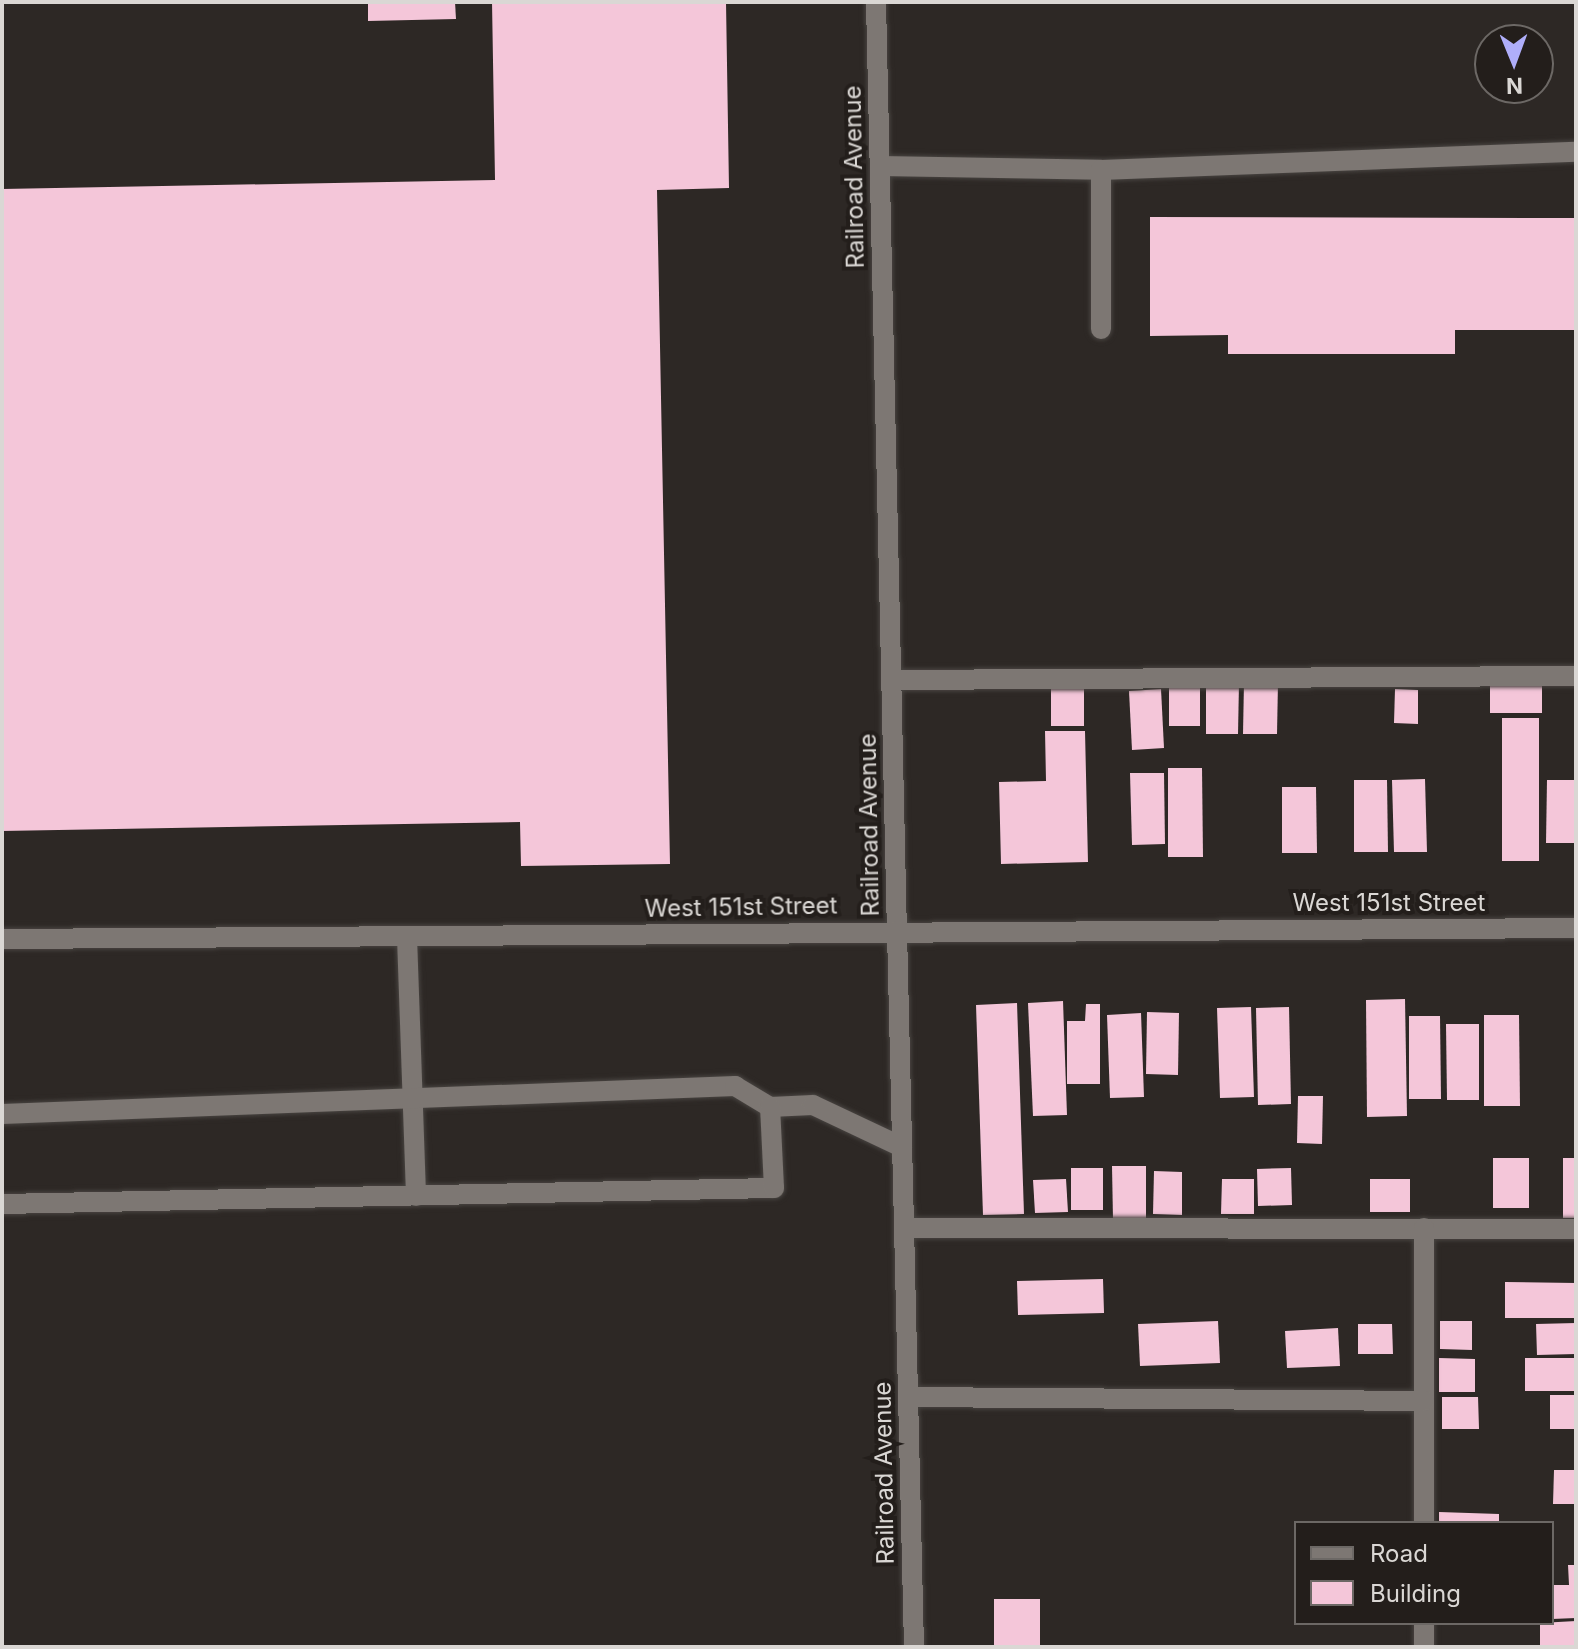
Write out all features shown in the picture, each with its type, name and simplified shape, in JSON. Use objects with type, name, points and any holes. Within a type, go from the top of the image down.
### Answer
[{"type":"street","name":"Railroad Avenue","points":[[876,2],[914,1647]]},
{"type":"street","points":[[880,166],[1101,170],[1576,152]]},
{"type":"street","points":[[1101,170],[1101,329]]},
{"type":"street","points":[[892,680],[1576,676]]},
{"type":"street","name":"West 151st Street","points":[[2,939],[1576,928]]},
{"type":"street","points":[[407,937],[416,1196]]},
{"type":"street","points":[[2,1114],[735,1086],[770,1107],[813,1105],[902,1147]]},
{"type":"street","points":[[2,1204],[774,1188],[770,1107]]},
{"type":"street","points":[[904,1228],[1576,1229]]},
{"type":"street","points":[[1424,1228],[1424,1521]]},
{"type":"street","points":[[908,1397],[1424,1401]]},
{"type":"street","points":[[1424,1625],[1424,1647]]},
{"type":"building","points":[[368,2],[455,2],[456,19],[368,21]]},
{"type":"building","points":[[492,2],[726,2],[729,188],[657,190],[670,864],[521,866],[520,822],[2,831],[2,189],[495,180]]},
{"type":"building","points":[[1150,217],[1576,218],[1576,330],[1455,330],[1455,354],[1228,354],[1228,335],[1150,336]]},
{"type":"building","points":[[1542,678],[1542,713],[1490,713],[1490,679]]},
{"type":"building","points":[[1206,682],[1239,683],[1238,734],[1206,734]]},
{"type":"building","points":[[1244,682],[1278,682],[1277,734],[1243,734]]},
{"type":"building","points":[[1169,688],[1200,688],[1200,726],[1169,726]]},
{"type":"building","points":[[1051,689],[1084,689],[1084,726],[1051,726]]},
{"type":"building","points":[[1161,689],[1164,748],[1132,750],[1129,691]]},
{"type":"building","points":[[1395,689],[1418,690],[1418,724],[1394,723]]},
{"type":"building","points":[[1502,718],[1539,718],[1539,861],[1502,861]]},
{"type":"building","points":[[1045,731],[1085,731],[1088,862],[1001,864],[999,782],[1046,781]]},
{"type":"building","points":[[1168,768],[1202,768],[1203,857],[1168,857]]},
{"type":"building","points":[[1130,773],[1164,773],[1165,844],[1132,845]]},
{"type":"building","points":[[1425,779],[1427,852],[1394,852],[1392,780]]},
{"type":"building","points":[[1354,780],[1387,780],[1388,852],[1354,852]]},
{"type":"building","points":[[1547,780],[1576,780],[1576,843],[1546,843]]},
{"type":"building","points":[[1282,787],[1316,787],[1317,853],[1282,853]]},
{"type":"building","points":[[1405,999],[1407,1116],[1367,1117],[1366,1000]]},
{"type":"building","points":[[1063,1001],[1067,1115],[1033,1116],[1028,1003]]},
{"type":"building","points":[[1017,1003],[1024,1214],[983,1215],[976,1005]]},
{"type":"building","points":[[1086,1004],[1100,1004],[1100,1084],[1067,1084],[1067,1021],[1085,1021]]},
{"type":"building","points":[[1251,1007],[1254,1097],[1220,1098],[1217,1008]]},
{"type":"building","points":[[1289,1007],[1291,1104],[1258,1105],[1256,1008]]},
{"type":"building","points":[[1147,1012],[1179,1013],[1178,1075],[1146,1074]]},
{"type":"building","points":[[1141,1013],[1144,1097],[1110,1098],[1107,1015]]},
{"type":"building","points":[[1484,1015],[1519,1015],[1520,1106],[1484,1106]]},
{"type":"building","points":[[1409,1016],[1440,1016],[1441,1099],[1409,1099]]},
{"type":"building","points":[[1446,1024],[1479,1024],[1479,1100],[1447,1100]]},
{"type":"building","points":[[1298,1096],[1323,1096],[1322,1144],[1297,1143]]},
{"type":"building","points":[[1493,1158],[1529,1158],[1529,1208],[1493,1208]]},
{"type":"building","points":[[1563,1158],[1576,1158],[1576,1218],[1563,1218]]},
{"type":"building","points":[[1112,1166],[1146,1166],[1146,1220],[1113,1220]]},
{"type":"building","points":[[1071,1168],[1103,1168],[1103,1210],[1071,1210]]},
{"type":"building","points":[[1291,1168],[1292,1205],[1258,1206],[1257,1169]]},
{"type":"building","points":[[1154,1171],[1182,1172],[1182,1215],[1153,1214]]},
{"type":"building","points":[[1066,1179],[1068,1212],[1035,1213],[1033,1180]]},
{"type":"building","points":[[1222,1179],[1254,1179],[1254,1214],[1221,1214]]},
{"type":"building","points":[[1370,1179],[1410,1179],[1410,1212],[1370,1212]]},
{"type":"building","points":[[1103,1279],[1104,1313],[1018,1315],[1017,1281]]},
{"type":"building","points":[[1505,1282],[1576,1283],[1576,1318],[1505,1318]]},
{"type":"building","points":[[1218,1321],[1220,1363],[1140,1366],[1138,1324]]},
{"type":"building","points":[[1440,1321],[1472,1321],[1472,1350],[1440,1349]]},
{"type":"building","points":[[1576,1323],[1576,1354],[1537,1355],[1536,1324]]},
{"type":"building","points":[[1358,1324],[1392,1324],[1393,1354],[1358,1354]]},
{"type":"building","points":[[1338,1328],[1340,1366],[1287,1368],[1285,1331]]},
{"type":"building","points":[[1439,1358],[1475,1359],[1475,1392],[1439,1392]]},
{"type":"building","points":[[1525,1358],[1576,1358],[1576,1391],[1525,1391]]},
{"type":"building","points":[[1550,1395],[1576,1395],[1576,1429],[1550,1429]]},
{"type":"building","points":[[1442,1397],[1478,1397],[1479,1429],[1442,1429]]},
{"type":"building","points":[[1554,1470],[1576,1470],[1576,1504],[1553,1504]]},
{"type":"building","points":[[1439,1512],[1499,1514],[1499,1521],[1439,1521]]},
{"type":"building","points":[[1568,1565],[1576,1565],[1576,1618],[1554,1619],[1554,1585],[1569,1585]]},
{"type":"building","points":[[994,1599],[1040,1599],[1040,1647],[994,1647]]},
{"type":"building","points":[[1576,1621],[1576,1647],[1540,1647],[1540,1625],[1554,1625],[1554,1622]]}]
